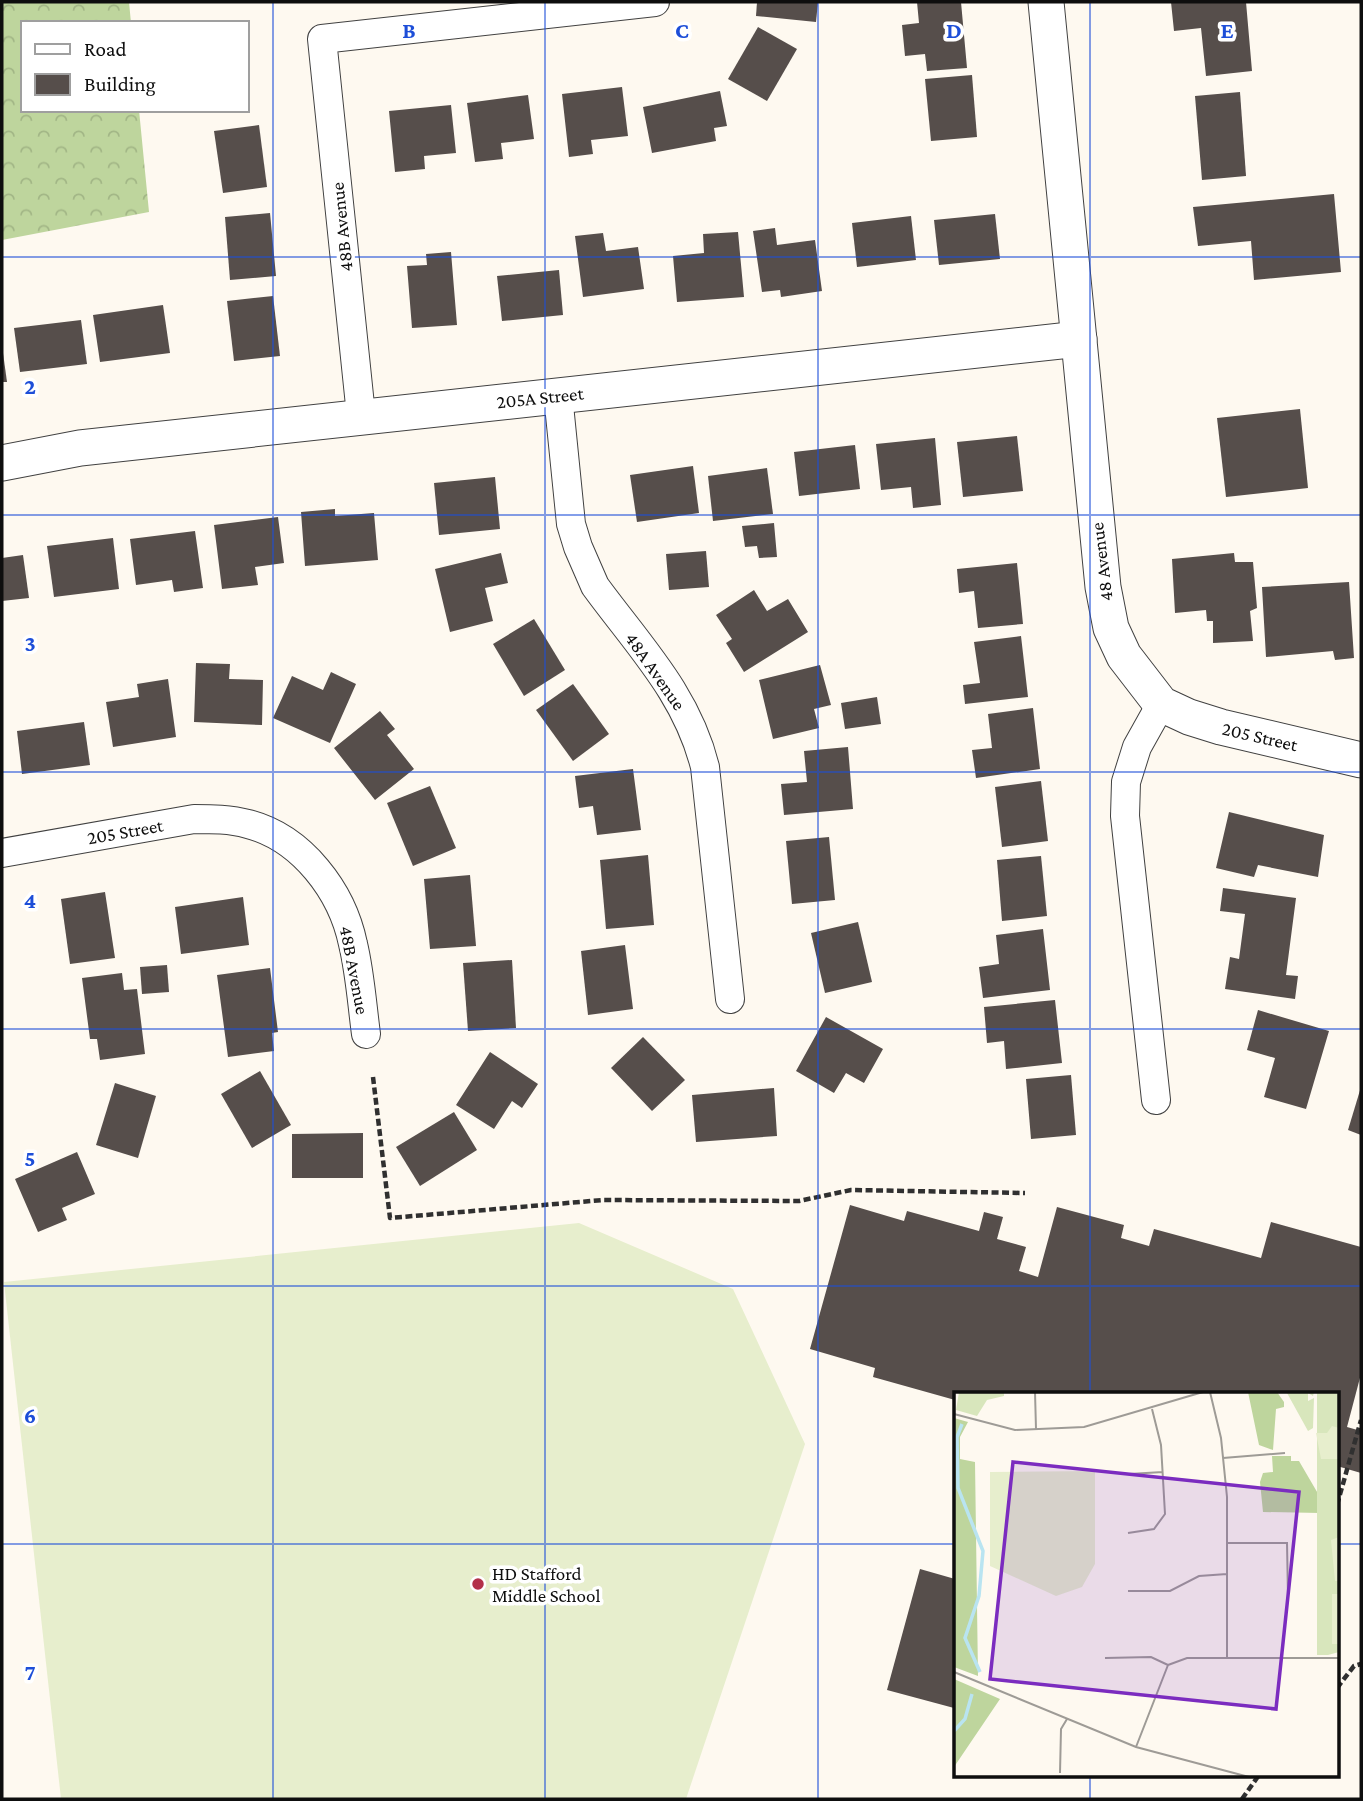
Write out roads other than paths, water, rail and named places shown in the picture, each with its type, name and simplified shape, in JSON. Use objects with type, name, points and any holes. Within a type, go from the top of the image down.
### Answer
[{"type":"street","name":"48B Avenue","points":[[361,415],[322,39],[655,2]]},
{"type":"street","name":"48 Avenue","points":[[1046,2],[1102,587],[1111,628],[1124,656],[1161,704]]},
{"type":"street","name":"205A Street","points":[[2,463],[80,448],[361,415],[1079,339]]},
{"type":"street","name":"48A Avenue","points":[[558,395],[571,524],[586,568],[595,586],[677,695],[698,739],[705,767],[730,999]]},
{"type":"street","name":"205 Street","points":[[1161,704],[1189,717],[1221,727],[1361,760]]},
{"type":"street","points":[[1156,1100],[1125,816],[1126,782],[1137,747],[1161,704]]},
{"type":"street","name":"205 Street","points":[[2,853],[194,819],[222,819],[249,824]]},
{"type":"street","name":"48B Avenue","points":[[249,824],[280,839],[308,859],[342,909],[353,943],[366,1034]]},
{"type":"place","name":"HD Stafford Middle School","points":[[478,1584]]}]
